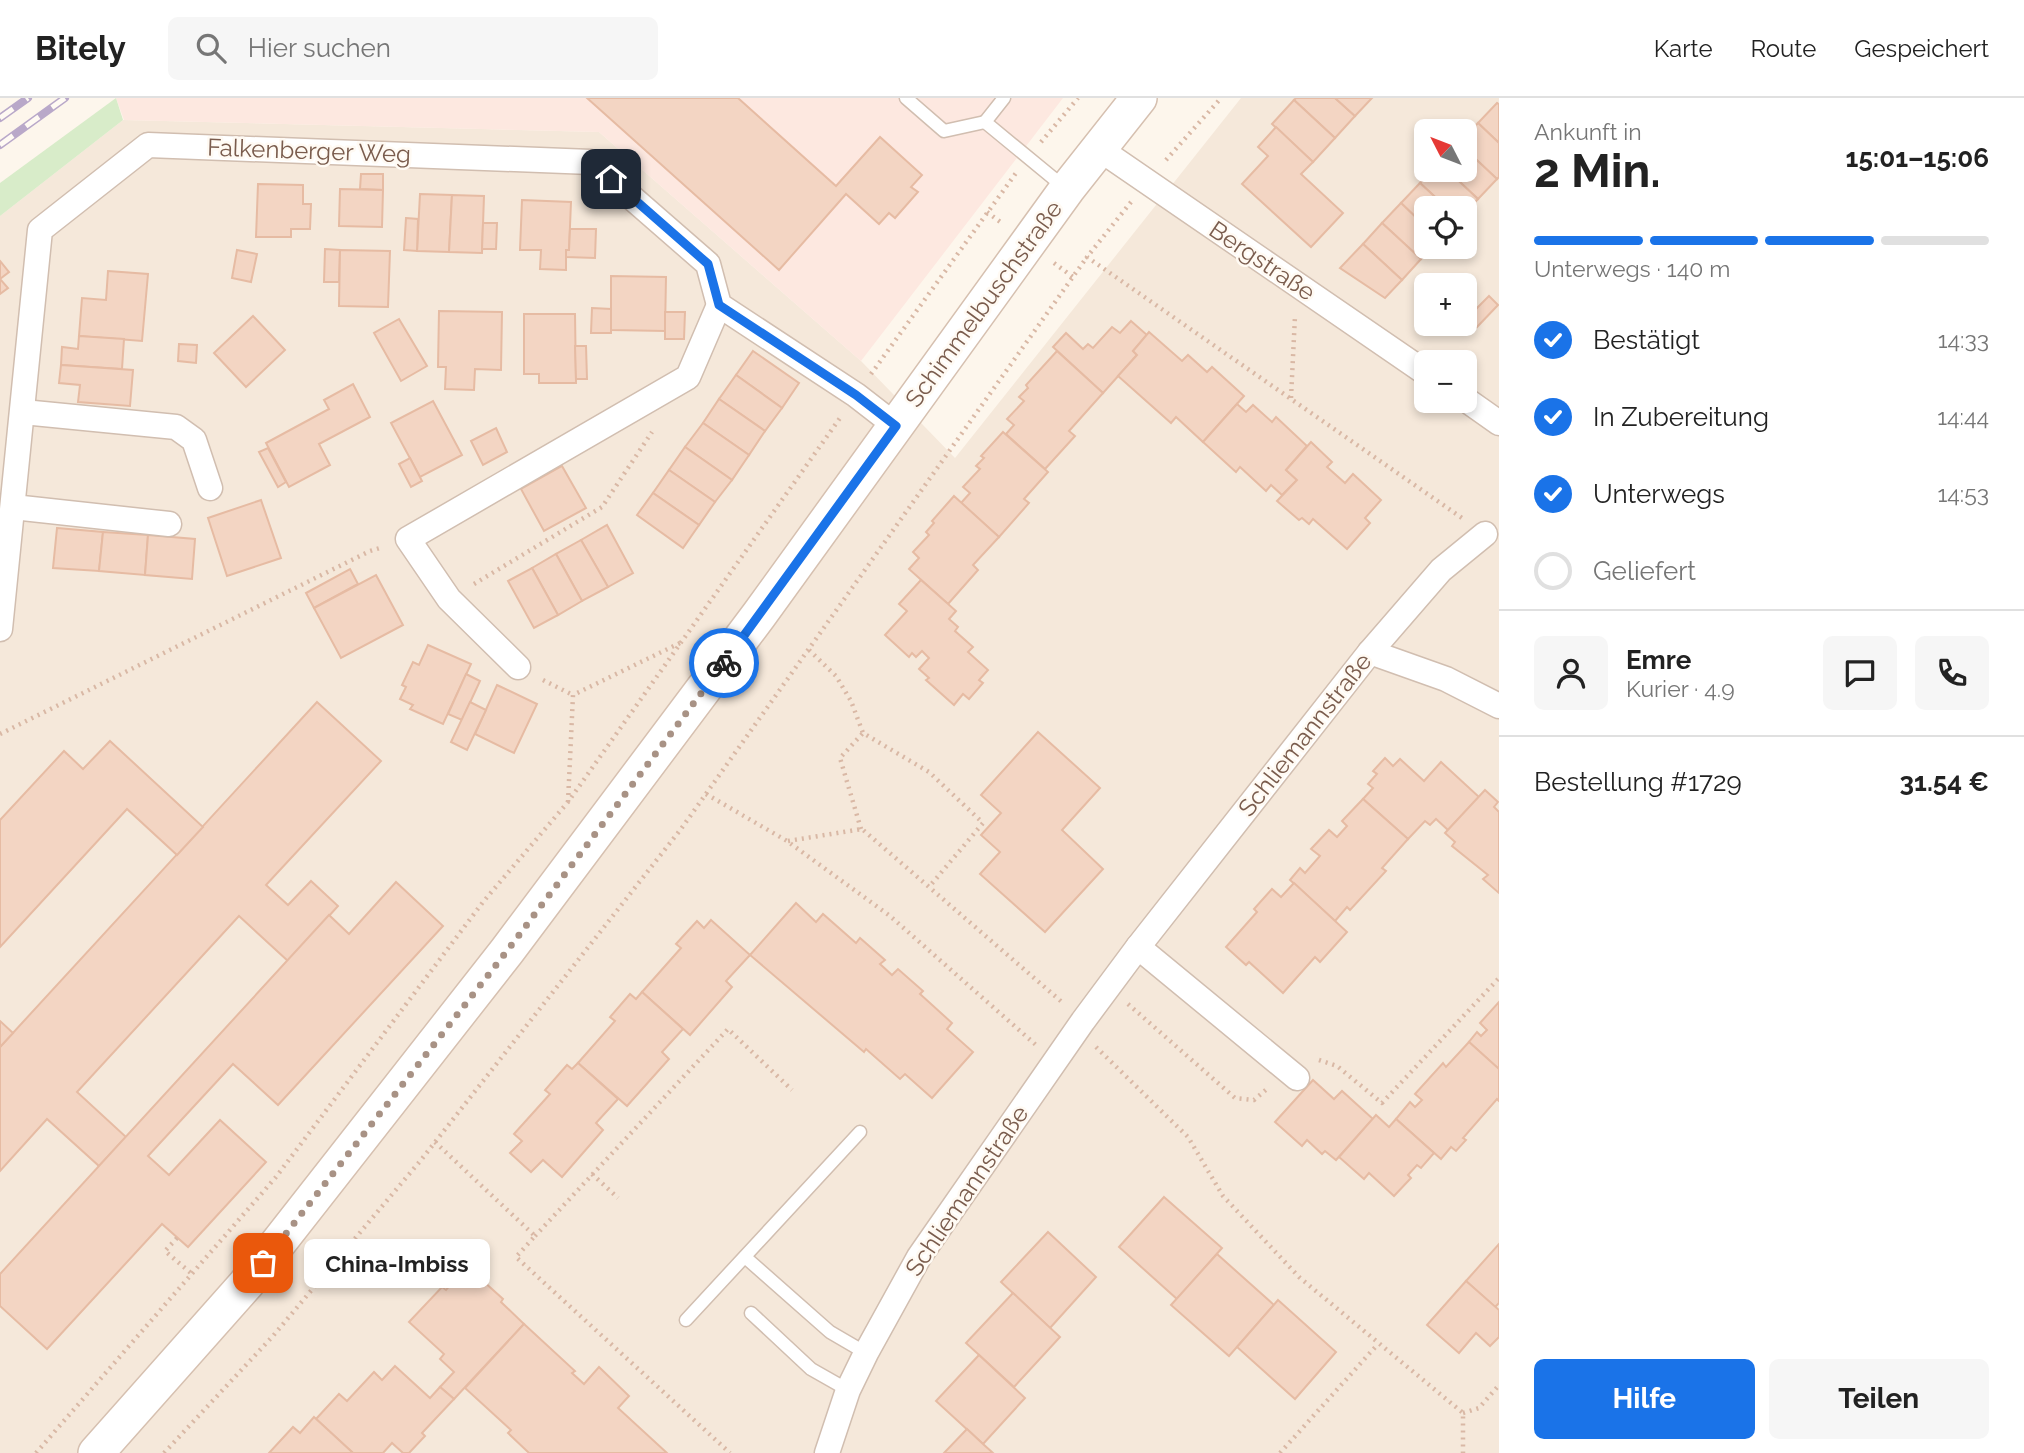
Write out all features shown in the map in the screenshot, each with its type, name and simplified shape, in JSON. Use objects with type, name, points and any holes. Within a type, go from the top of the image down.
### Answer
[{"type":"main road","name":"Schimmelbuschstraße","points":[[96,1453],[246,1283],[507,951],[759,615],[1067,189],[1139,98]]},
{"type":"street","name":"Falkenberger Weg","points":[[0,629],[40,230],[148,145],[591,162],[708,264],[719,305]]},
{"type":"street","name":"Bergstraße","points":[[1098,148],[1414,365]]},
{"type":"street","points":[[518,667],[449,599],[408,539],[688,377],[719,305],[856,395],[896,426]]},
{"type":"street","points":[[1477,407],[1499,423]]},
{"type":"street","points":[[23,412],[176,427],[194,439],[210,488]]},
{"type":"street","points":[[13,507],[169,524]]},
{"type":"street","name":"Schliemannstraße","points":[[827,1453],[848,1391],[919,1257],[1080,1025],[1370,652],[1441,570],[1485,534]]},
{"type":"street","points":[[1370,652],[1446,679],[1499,706]]},
{"type":"street","points":[[1138,947],[1297,1078]]},
{"type":"lane","points":[[906,98],[944,131],[985,122],[1004,98]]},
{"type":"lane","points":[[985,122],[1067,189]]},
{"type":"lane","points":[[686,1320],[860,1132]]},
{"type":"lane","points":[[745,1257],[830,1332],[866,1353]]},
{"type":"lane","points":[[751,1313],[811,1369],[848,1391]]},
{"type":"path","points":[[164,1453],[273,1336],[435,1142],[706,794],[1087,257],[1146,182],[1221,98]]},
{"type":"path","points":[[36,1453],[275,1177],[483,902],[568,802],[1001,192]]},
{"type":"path","points":[[1087,257],[1485,534]]},
{"type":"path","points":[[1291,399],[1297,285]]},
{"type":"path","points":[[449,599],[602,507],[652,431]]},
{"type":"path","points":[[0,734],[370,551],[408,539]]},
{"type":"path","points":[[573,695],[680,643]]},
{"type":"path","points":[[808,650],[836,676],[851,701],[863,733],[929,772],[983,823],[929,887]]},
{"type":"path","points":[[518,667],[573,695]]},
{"type":"path","points":[[568,802],[573,695]]},
{"type":"path","points":[[863,733],[840,758],[862,829],[1080,1025],[1188,1137],[1223,1196],[1299,1277],[1463,1413]]},
{"type":"path","points":[[706,794],[787,841],[890,916],[1055,1061]]},
{"type":"path","points":[[787,841],[862,829]]},
{"type":"path","points":[[1297,1078],[1317,1060],[1338,1066],[1382,1103],[1499,978]]},
{"type":"path","points":[[1109,987],[1235,1098],[1254,1100],[1271,1086]]},
{"type":"path","points":[[730,1453],[516,1257],[727,1029],[792,1090]]},
{"type":"path","points":[[435,1142],[535,1236]]},
{"type":"path","points":[[592,1174],[618,1198]]},
{"type":"path","points":[[177,1238],[165,1251],[192,1274]]},
{"type":"path","points":[[1280,1453],[1378,1344]]},
{"type":"path","points":[[1463,1413],[1479,1408],[1499,1385]]},
{"type":"path","points":[[1463,1413],[1463,1453]]},
{"type":"shaded area","points":[[116,98],[1063,98],[861,361],[599,132],[124,120]]},
{"type":"shaded area","points":[[1241,98],[1499,98],[1499,1453],[0,1453],[0,216],[123,120],[599,132],[861,361],[955,458]]},
{"type":"green space","points":[[116,98],[123,120],[0,216],[0,183]]},
{"type":"building","points":[[587,98],[738,98],[836,186],[880,137],[922,175],[911,187],[918,192],[895,218],[889,213],[879,224],[846,194],[779,270]]},
{"type":"building","points":[[1335,98],[1355,116],[1335,138],[1294,100]]},
{"type":"building","points":[[1335,98],[1372,98],[1355,116]]},
{"type":"building","points":[[1294,100],[1335,138],[1313,162],[1272,124]]},
{"type":"building","points":[[1499,104],[1499,143],[1478,123]]},
{"type":"building","points":[[1477,124],[1499,143],[1497,179],[1477,160]]},
{"type":"building","points":[[1276,127],[1313,162],[1301,174],[1343,213],[1311,247],[1242,184],[1268,156],[1258,147]]},
{"type":"building","points":[[1477,160],[1497,179],[1478,199],[1460,182],[1477,182]]},
{"type":"building","points":[[361,174],[383,174],[383,190],[360,189]]},
{"type":"building","points":[[1460,182],[1475,196],[1434,196],[1420,183]]},
{"type":"building","points":[[1420,183],[1434,196],[1414,196],[1414,215],[1401,203]]},
{"type":"building","points":[[258,184],[303,185],[303,204],[311,204],[310,229],[291,229],[291,237],[256,237]]},
{"type":"building","points":[[340,189],[383,190],[382,227],[339,226]]},
{"type":"building","points":[[420,194],[452,195],[449,252],[417,251]]},
{"type":"building","points":[[452,195],[484,196],[482,253],[449,252]]},
{"type":"building","points":[[522,200],[571,202],[566,270],[540,269],[541,250],[520,250]]},
{"type":"building","points":[[1401,203],[1414,215],[1414,253],[1382,223]]},
{"type":"building","points":[[406,218],[418,219],[417,251],[404,250]]},
{"type":"building","points":[[483,223],[497,223],[496,249],[482,249]]},
{"type":"building","points":[[1382,223],[1414,253],[1414,259],[1421,259],[1402,280],[1363,244]]},
{"type":"building","points":[[570,229],[596,229],[595,258],[566,257]]},
{"type":"building","points":[[1363,244],[1402,280],[1385,298],[1340,268]]},
{"type":"building","points":[[325,249],[340,250],[339,282],[324,282]]},
{"type":"building","points":[[237,250],[257,254],[251,282],[232,278]]},
{"type":"building","points":[[340,250],[390,251],[388,307],[339,306]]},
{"type":"building","points":[[0,261],[9,272],[0,279]]},
{"type":"building","points":[[108,271],[148,274],[142,341],[79,336],[82,298],[106,300]]},
{"type":"building","points":[[611,276],[666,277],[665,331],[611,330]]},
{"type":"building","points":[[0,279],[8,288],[0,294]]},
{"type":"building","points":[[1489,296],[1498,305],[1477,327],[1477,308]]},
{"type":"building","points":[[592,308],[611,309],[611,333],[591,333]]},
{"type":"building","points":[[439,311],[502,312],[501,370],[475,369],[474,390],[445,389],[446,367],[438,367]]},
{"type":"building","points":[[665,312],[685,312],[684,339],[665,339]]},
{"type":"building","points":[[524,314],[575,314],[576,383],[539,383],[539,374],[524,374]]},
{"type":"building","points":[[253,316],[285,350],[246,387],[214,353]]},
{"type":"building","points":[[399,319],[427,366],[401,381],[374,333]]},
{"type":"building","points":[[1131,321],[1147,335],[1133,351],[1137,355],[1103,393],[1053,347],[1066,333],[1083,349],[1088,344],[1093,348],[1112,327],[1120,333]]},
{"type":"building","points":[[1149,332],[1182,361],[1188,355],[1207,372],[1212,367],[1244,396],[1203,442],[1176,417],[1171,423],[1118,376],[1137,355],[1133,351]]},
{"type":"building","points":[[79,336],[124,339],[122,369],[61,365],[62,347],[78,349]]},
{"type":"building","points":[[179,344],[197,345],[196,363],[178,361]]},
{"type":"building","points":[[575,346],[586,346],[587,379],[576,379]]},
{"type":"building","points":[[753,351],[799,383],[782,408],[736,375]]},
{"type":"building","points":[[1057,351],[1103,393],[1069,431],[1075,436],[1045,469],[1006,434],[1014,425],[1007,419],[1024,401],[1019,397],[1028,388],[1026,385]]},
{"type":"building","points":[[61,365],[133,370],[130,406],[78,402],[80,385],[59,383]]},
{"type":"building","points":[[736,375],[782,408],[765,431],[719,399]]},
{"type":"building","points":[[353,384],[370,417],[319,444],[330,465],[289,487],[266,443],[329,409],[324,400]]},
{"type":"building","points":[[719,399],[765,431],[749,455],[703,423]]},
{"type":"building","points":[[433,401],[462,455],[420,477],[391,423]]},
{"type":"building","points":[[1237,404],[1246,412],[1253,405],[1272,422],[1276,417],[1307,446],[1286,470],[1297,480],[1282,495],[1271,485],[1266,491],[1240,467],[1236,472],[1203,442]]},
{"type":"building","points":[[703,423],[749,455],[732,480],[685,447]]},
{"type":"building","points":[[496,428],[507,452],[483,465],[471,441]]},
{"type":"building","points":[[1003,432],[1048,472],[1024,499],[1029,503],[999,537],[961,503],[970,493],[963,487],[980,469],[976,466],[984,458],[981,456]]},
{"type":"building","points":[[1311,442],[1332,462],[1327,467],[1345,483],[1353,474],[1381,500],[1365,518],[1370,523],[1347,549],[1313,519],[1309,524],[1302,518],[1299,520],[1277,501],[1297,480],[1286,470]]},
{"type":"building","points":[[685,447],[732,480],[715,502],[669,470]]},
{"type":"building","points":[[268,448],[286,482],[278,487],[259,452]]},
{"type":"building","points":[[410,458],[422,481],[411,487],[399,464]]},
{"type":"building","points":[[562,466],[586,508],[544,531],[521,489]]},
{"type":"building","points":[[669,470],[715,502],[699,525],[653,493]]},
{"type":"building","points":[[653,493],[699,525],[683,548],[637,515]]},
{"type":"building","points":[[954,496],[999,537],[973,565],[978,570],[948,604],[909,569],[919,558],[913,552],[929,535],[926,532],[934,523],[932,521]]},
{"type":"building","points":[[261,500],[281,558],[227,576],[208,518]]},
{"type":"building","points":[[607,525],[633,573],[608,587],[581,540]]},
{"type":"building","points":[[57,528],[103,532],[99,571],[53,568]]},
{"type":"building","points":[[103,532],[148,535],[145,575],[99,571]]},
{"type":"building","points":[[148,535],[195,539],[192,579],[145,575]]},
{"type":"building","points":[[581,540],[608,587],[582,601],[556,554]]},
{"type":"building","points":[[556,554],[582,601],[558,615],[532,568]]},
{"type":"building","points":[[532,568],[558,615],[534,628],[508,581]]},
{"type":"building","points":[[350,569],[358,584],[314,608],[306,593]]},
{"type":"building","points":[[376,575],[403,625],[341,658],[314,608]]},
{"type":"building","points":[[921,580],[956,611],[949,619],[958,627],[955,631],[973,647],[968,652],[988,670],[979,680],[983,683],[969,699],[963,694],[954,705],[926,680],[929,678],[919,669],[929,658],[922,651],[916,657],[912,653],[909,657],[885,635],[907,611],[899,604]]},
{"type":"building","points":[[428,645],[471,664],[443,724],[410,709],[413,705],[400,699],[406,687],[402,685],[413,662],[419,665]]},
{"type":"building","points":[[466,674],[480,681],[462,720],[448,714]]},
{"type":"building","points":[[497,685],[537,704],[514,753],[475,734]]},
{"type":"building","points":[[317,702],[381,761],[266,885],[288,905],[311,881],[338,906],[288,961],[239,916],[77,1092],[126,1137],[99,1166],[47,1119],[0,1171],[0,1047]]},
{"type":"building","points":[[470,702],[486,710],[467,750],[451,742]]},
{"type":"building","points":[[1038,732],[1100,788],[1062,830],[1103,869],[1045,932],[980,874],[1000,852],[981,835],[1001,813],[981,795]]},
{"type":"building","points":[[110,741],[203,827],[177,855],[127,809],[0,947],[0,820],[64,751],[83,769]]},
{"type":"building","points":[[1385,758],[1393,766],[1400,759],[1424,781],[1441,762],[1479,797],[1448,830],[1436,819],[1430,825],[1425,821],[1408,839],[1363,799],[1373,788],[1368,784],[1377,774],[1373,771]]},
{"type":"building","points":[[1485,790],[1498,802],[1494,807],[1499,812],[1499,893],[1483,879],[1488,875],[1452,846],[1455,842],[1445,833]]},
{"type":"building","points":[[1363,799],[1408,839],[1382,868],[1386,871],[1350,910],[1347,907],[1335,921],[1290,880],[1300,868],[1305,873],[1320,856],[1311,849],[1329,830],[1337,837],[1347,826],[1342,821]]},
{"type":"building","points":[[396,882],[443,926],[278,1105],[233,1064],[148,1156],[169,1175],[220,1120],[266,1162],[188,1247],[162,1224],[47,1349],[0,1306],[0,1274],[329,915],[349,934]]},
{"type":"building","points":[[1294,883],[1347,932],[1320,962],[1315,957],[1283,993],[1249,962],[1246,965],[1226,947],[1257,912],[1254,909],[1272,889],[1281,897]]},
{"type":"building","points":[[796,903],[816,922],[823,914],[856,943],[860,938],[885,960],[880,964],[892,975],[898,969],[923,991],[920,994],[952,1023],[947,1029],[973,1052],[932,1098],[905,1074],[900,1079],[866,1049],[864,1052],[750,955]]},
{"type":"building","points":[[711,920],[750,955],[726,981],[732,987],[690,1035],[642,992],[681,948],[676,944],[697,921],[704,928]]},
{"type":"building","points":[[642,992],[683,1029],[662,1052],[669,1059],[627,1106],[578,1063],[615,1021],[610,1017],[630,994],[636,999]]},
{"type":"building","points":[[1499,1002],[1499,1069],[1469,1042],[1477,1032],[1481,1036],[1487,1030],[1480,1023]]},
{"type":"building","points":[[0,1021],[13,1033],[0,1047]]},
{"type":"building","points":[[1469,1042],[1499,1069],[1499,1101],[1497,1099],[1463,1138],[1466,1140],[1456,1151],[1451,1147],[1441,1159],[1396,1119],[1410,1102],[1415,1107],[1422,1100],[1415,1094],[1443,1063],[1446,1067]]},
{"type":"building","points":[[578,1063],[618,1099],[596,1123],[603,1130],[562,1177],[543,1160],[531,1172],[510,1153],[522,1141],[514,1134],[550,1094],[545,1090],[567,1065],[572,1069]]},
{"type":"building","points":[[1313,1080],[1334,1099],[1342,1091],[1373,1119],[1336,1160],[1325,1151],[1322,1154],[1307,1140],[1302,1146],[1275,1122]]},
{"type":"building","points":[[1376,1115],[1389,1127],[1396,1119],[1434,1153],[1421,1168],[1417,1165],[1408,1175],[1411,1178],[1394,1196],[1369,1173],[1364,1179],[1339,1157]]},
{"type":"building","points":[[1164,1197],[1222,1248],[1177,1299],[1119,1247]]},
{"type":"building","points":[[1048,1232],[1096,1277],[1050,1328],[1001,1282]]},
{"type":"building","points":[[1499,1244],[1499,1303],[1495,1307],[1466,1281]]},
{"type":"building","points":[[1217,1254],[1274,1305],[1229,1356],[1171,1305]]},
{"type":"building","points":[[472,1271],[503,1299],[501,1302],[524,1324],[454,1399],[440,1387],[454,1372],[440,1359],[444,1354],[409,1322],[442,1287],[446,1290],[459,1275],[464,1279]]},
{"type":"building","points":[[1466,1281],[1499,1310],[1499,1337],[1490,1346],[1476,1333],[1459,1353],[1427,1325]]},
{"type":"building","points":[[1013,1293],[1060,1337],[1014,1387],[966,1343]]},
{"type":"building","points":[[1278,1300],[1336,1352],[1295,1399],[1237,1347]]},
{"type":"building","points":[[524,1324],[575,1371],[572,1373],[584,1384],[599,1367],[629,1396],[618,1408],[667,1453],[529,1453],[508,1433],[511,1430],[465,1388]]},
{"type":"building","points":[[979,1355],[1025,1398],[983,1444],[936,1401]]},
{"type":"building","points":[[395,1366],[430,1398],[440,1387],[454,1399],[422,1433],[425,1436],[409,1453],[403,1453],[392,1443],[383,1453],[353,1453],[316,1419],[339,1394],[347,1401],[374,1372],[382,1380]]},
{"type":"building","points":[[314,1417],[353,1453],[269,1453],[293,1427],[300,1433]]},
{"type":"building","points":[[967,1429],[983,1444],[993,1453],[944,1453]]},
{"type":"railway","points":[[0,118],[28,98]]},
{"type":"railway","points":[[0,145],[65,98]]},
{"type":"way so far","points":[[263,1263],[507,951],[724,663]]},
{"type":"place","name":"China-Imbiss","points":[[263,1263]]},
{"type":"route","points":[[611,179],[708,264],[719,305],[856,395],[896,426],[724,663]]}]
